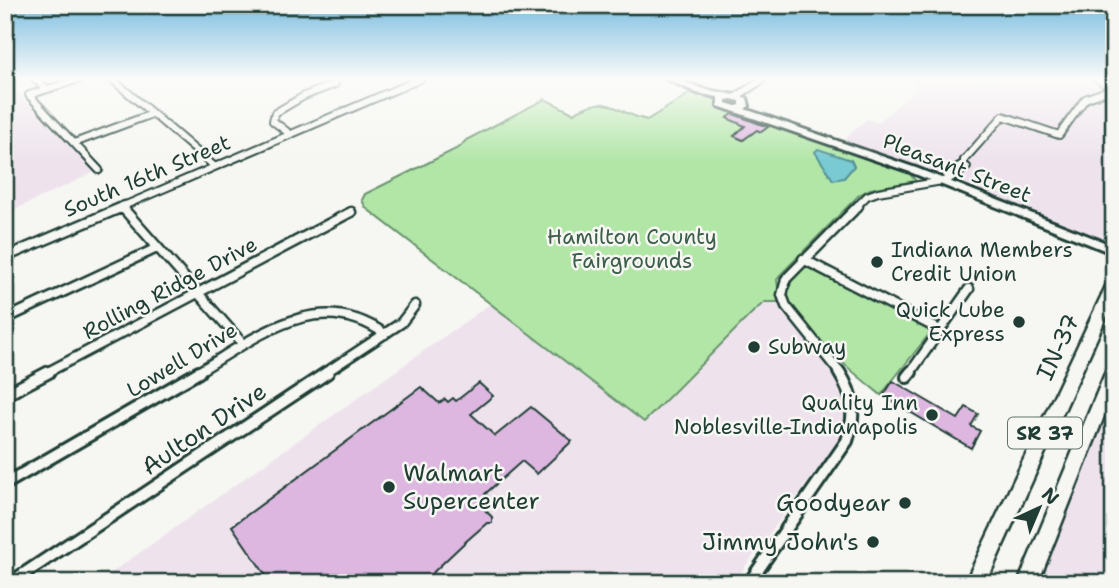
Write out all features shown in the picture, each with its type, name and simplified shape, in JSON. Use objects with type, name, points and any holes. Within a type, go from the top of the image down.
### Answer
[{"type":"highway","name":"IN-37","points":[[975,583],[1114,284]]},
{"type":"highway","name":"SR 37","points":[[1028,583],[1114,371]]},
{"type":"street","points":[[40,106],[99,170]]},
{"type":"street","points":[[143,106],[214,166]]},
{"type":"street","points":[[286,106],[275,113],[273,121],[290,134]]},
{"type":"street","name":"South 16th Street","points":[[5,257],[355,106]]},
{"type":"street","name":"Pleasant Street","points":[[726,106],[944,179],[1114,250]]},
{"type":"street","name":"Pleasant Street","points":[[748,106],[784,125]]},
{"type":"street","points":[[749,583],[847,441],[855,417],[852,392],[845,378],[783,300],[786,279],[867,196],[881,190],[914,188],[962,173],[967,167],[964,160],[1003,116],[1059,135],[1079,106]]},
{"type":"street","points":[[74,143],[152,114]]},
{"type":"street","points":[[122,207],[243,344]]},
{"type":"street","name":"Rolling Ridge Drive","points":[[5,395],[351,212]]},
{"type":"street","points":[[5,319],[157,248]]},
{"type":"street","points":[[803,260],[940,330]]},
{"type":"street","points":[[906,377],[969,289]]},
{"type":"street","name":"Aulton Drive","points":[[10,583],[385,334],[401,323],[415,305]]},
{"type":"street","name":"Lowell Drive","points":[[5,484],[282,323],[327,312],[363,319],[385,334]]},
{"type":"shaded area","points":[[5,106],[32,106],[95,172],[5,214]]},
{"type":"shaded area","points":[[896,106],[1114,106],[1114,242],[1099,239],[915,166],[848,143],[846,138],[867,119],[878,123]]},
{"type":"shaded area","points":[[765,302],[780,302],[785,312],[836,371],[842,383],[849,414],[845,432],[733,583],[97,583],[490,304],[643,422],[755,310]]},
{"type":"shaded area","points":[[1114,396],[1114,583],[1038,583],[1103,419]]},
{"type":"green space","name":"Hamilton County Fairgrounds","points":[[531,106],[560,106],[573,113],[588,106],[612,106],[647,120],[669,106],[722,106],[909,173],[916,181],[870,189],[859,195],[782,273],[777,280],[780,302],[765,302],[755,310],[644,422],[366,208],[362,200],[365,194],[460,147],[466,140]]},
{"type":"green space","points":[[803,265],[808,265],[928,329],[930,333],[881,395],[826,347],[789,304],[786,292],[788,284]]},
{"type":"water","points":[[818,149],[851,160],[854,166],[844,178],[833,180],[815,152]]},
{"type":"building","points":[[733,114],[768,127],[761,132],[757,130],[743,140],[734,136],[745,126],[727,118]]},
{"type":"building","name":"Quality Inn Noblesville-Indianapolis","points":[[893,381],[958,419],[966,407],[978,414],[971,426],[980,431],[971,448],[883,396]]},
{"type":"building","name":"Walmart Supercenter","points":[[479,383],[493,396],[471,414],[495,436],[531,407],[572,441],[537,474],[522,461],[485,494],[491,499],[482,507],[492,517],[492,523],[487,523],[422,583],[271,583],[232,526],[421,387],[439,403],[453,398],[456,401]]},
{"type":"place","name":"Indiana Members Credit Union","points":[[877,262]]},
{"type":"place","name":"Quick Lube Express","points":[[1019,322]]},
{"type":"place","name":"Subway","points":[[754,347]]},
{"type":"place","name":"Quality Inn Noblesville-Indianapolis","points":[[932,415]]},
{"type":"place","name":"Walmart Supercenter","points":[[389,487]]},
{"type":"place","name":"Goodyear","points":[[905,503]]},
{"type":"place","name":"Jimmy John's","points":[[873,542]]}]
